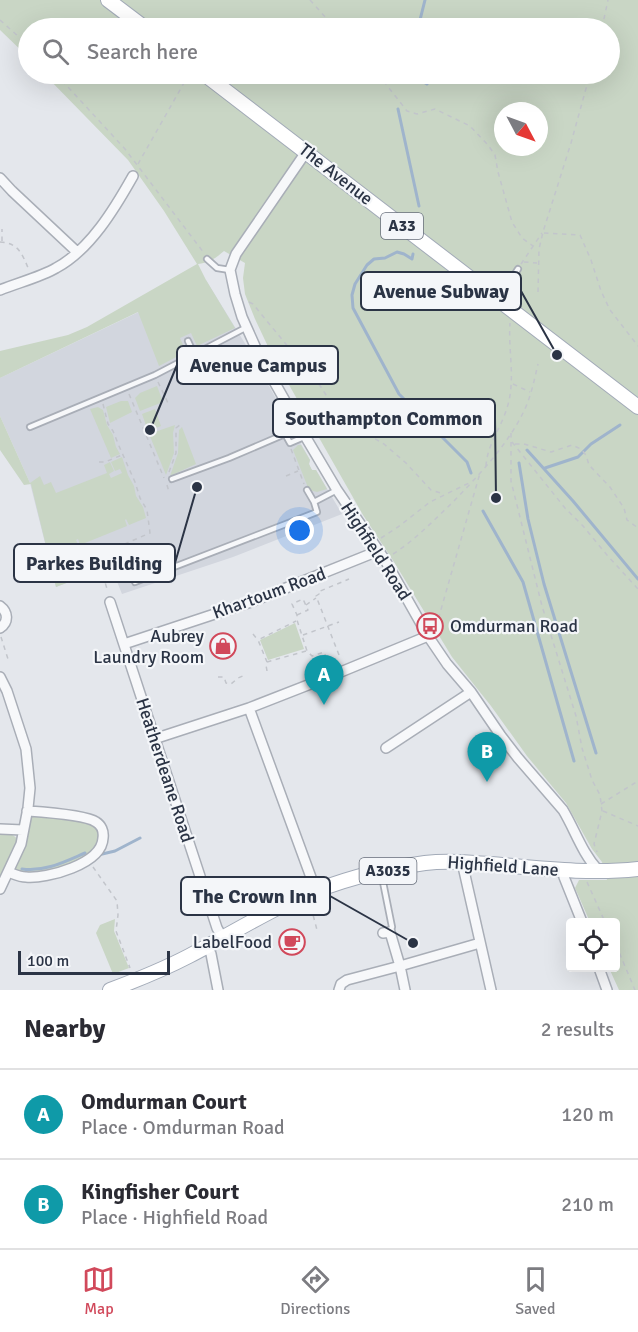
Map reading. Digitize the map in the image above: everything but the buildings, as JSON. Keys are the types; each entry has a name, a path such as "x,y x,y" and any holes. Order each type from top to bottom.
{"main road":[{"path":"108,0 132,18"},
{"name":"The Avenue","path":"217,84 638,407"},
{"name":"Highfield Lane","path":"110,990 177,962 279,907 312,892 363,876 422,864 462,861 563,870 598,870"},
{"name":"A3035","path":"598,870 638,869"}],"street":[{"path":"230,270 236,254 306,152"},
{"path":"0,290 54,270 77,252 105,222 133,176"},
{"path":"0,178 77,252"},
{"name":"Highfield Road","path":"230,270 235,294 259,355 337,490 385,560 428,636 447,664 471,692 501,736 562,810 584,853 598,870"},
{"name":"Khartoum Road","path":"124,644 251,602 375,547"},
{"name":"Heatherdeane Road","path":"110,602 217,928 222,937"},
{"path":"0,606 7,618 6,623 0,628"},
{"path":"154,739 297,690 428,636"},
{"path":"0,677 7,691 26,749 30,779 27,811 19,850 0,889"},
{"path":"386,748 471,692"},
{"path":"249,708 312,892"},
{"path":"8,872 24,877 42,876 66,869 88,860 97,853 103,841 103,833 98,823 86,818 27,811"},
{"path":"0,829 23,830"},
{"path":"462,861 491,990"},
{"path":"563,870 581,918"},
{"path":"387,932 400,966 405,990"},
{"path":"339,990 341,984 347,980 480,943"},
{"path":"207,946 211,954 218,990"},
{"path":"600,972 607,990"}],"lane":[{"path":"207,259 217,267 230,270"},
{"path":"498,300 518,269"},
{"path":"30,427 155,375 247,327"},
{"path":"188,341 194,354"},
{"path":"172,479 285,434 290,443 304,436"},
{"path":"135,582 316,512 314,502 307,490"},
{"path":"314,502 337,490"},
{"path":"156,554 164,570"},
{"path":"382,882 392,927 387,932"}],"path":[{"path":"310,0 326,18"},
{"path":"604,18 608,0"},
{"path":"0,20 18,36"},
{"path":"65,84 138,165 207,259"},
{"path":"138,165 183,84"},
{"path":"386,84 407,111 417,114 435,109 470,126 488,145 495,155 512,222 522,238 533,246"},
{"path":"538,292 539,249 543,232 587,84"},
{"path":"2,229 1,242 17,247 32,278"},
{"path":"518,269 543,232"},
{"path":"543,232 580,235 610,310 638,346"},
{"path":"522,262 538,263"},
{"path":"235,294 253,304 321,387 341,419 384,444 431,490 444,495"},
{"path":"486,467 486,455 507,408 512,384 509,324 512,310"},
{"path":"385,560 426,528 486,467 523,413 532,392 538,364"},
{"path":"155,375 168,403"},
{"path":"512,384 532,392"},
{"path":"126,387 169,492"},
{"path":"101,398 108,424 113,430 118,447 147,510 150,533 97,556 110,602"},
{"path":"169,472 176,453 175,433 181,424"},
{"path":"511,433 511,481 536,583 576,716 582,748 592,780 600,795 602,811 594,839 596,855"},
{"path":"511,440 565,508 638,589"},
{"path":"290,443 307,490"},
{"path":"514,444 524,444 551,452 572,445 581,449 590,465 610,487 624,508 627,520 638,528"},
{"path":"99,462 105,462 123,454"},
{"path":"286,476 299,471"},
{"path":"428,636 435,630 480,473"},
{"path":"375,547 430,502 472,482"},
{"path":"103,572 109,570 135,582"},
{"path":"306,604 317,598 318,592 349,579"},
{"path":"317,598 339,654"},
{"path":"297,615 308,610 303,599 292,604 307,651 312,656 324,652 328,662 316,667"},
{"path":"258,640 297,620"},
{"path":"302,636 339,622"},
{"path":"0,633 8,659"},
{"path":"253,634 267,662 267,671"},
{"path":"216,638 229,637 235,650"},
{"path":"267,662 307,651"},
{"path":"219,677 224,677 226,683 231,684 244,675"},
{"path":"601,804 638,781"},
{"path":"602,811 638,826"},
{"path":"88,860 117,901 116,931 135,980"},
{"path":"585,878 603,918"},
{"path":"312,892 317,930"},
{"path":"620,956 635,990"}],"shaded area":[{"path":"206,280 249,350 310,460 311,469 316,470 342,514 233,557 122,594 114,574 96,580 89,574 56,587 30,483 0,416 0,378"}],"green space":[{"path":"0,0 638,0 638,990 619,990 611,972 620,972 620,918 588,918 575,888 579,880 607,880 602,862 566,803 527,756 452,657 363,515 272,355 255,319 245,294 243,278 245,263 224,251 206,263 198,264 235,328 197,346 191,333 180,338 186,352 159,366 138,312 0,378 0,351 68,335 87,327 197,264 164,211 128,160 54,84 620,84 620,18 18,18 18,47 0,30"},
{"path":"157,386 163,402 140,411 135,398 140,393"},
{"path":"121,401 128,401 132,412 110,423 106,407"},
{"path":"98,407 103,410 120,454 111,458 90,409"},
{"path":"155,409 161,426 148,431 142,414"},
{"path":"0,416 30,483 40,476 44,485 51,482 56,493 107,473 104,465 110,462 114,471 109,474 111,478 122,473 120,469 115,471 111,462 122,457 146,518 129,525 126,519 127,526 80,545 78,539 76,540 90,574 56,587 31,484 24,485 0,450"},
{"path":"175,425 174,453 166,475 149,434"},
{"path":"182,427 196,464 170,476 178,453 179,430"},
{"path":"301,445 310,460 312,470 316,470 327,489 317,492 309,490 293,450"},
{"path":"295,623 304,649 268,660 260,640"},
{"path":"35,815 90,823 98,830 97,846 83,858 51,871 31,874 19,872 15,868 25,844 30,817"},
{"path":"0,833 7,833 18,840 0,880"},
{"path":"115,919 114,931 129,968 113,974 96,933 100,925"}],"waterway":[{"path":"420,18 425,0"},
{"path":"398,109 419,206"},
{"path":"413,254 412,259 397,252 385,258 374,259 367,265 355,284 352,295 353,308 399,394 467,462 471,473"},
{"path":"545,468 578,457 591,444 620,425"},
{"path":"527,450 638,579"},
{"path":"519,463 528,519 544,584 596,753"},
{"path":"483,511 523,582 574,761"},
{"path":"98,855 115,851 140,838"},
{"path":"22,869 47,868 85,853"}],"place":[{"name":"Avenue Subway","path":"557,355"},
{"name":"Avenue Campus","path":"150,430"},
{"name":"Parkes Building","path":"197,487"},
{"name":"Southampton Common","path":"496,498"},
{"name":"Omdurman Road","path":"430,626"},
{"name":"Aubrey Laundry Room","path":"223,646"},
{"name":"Omdurman Court","path":"324,705"},
{"name":"Kingfisher Court","path":"487,782"},
{"name":"LabelFood","path":"292,942"},
{"name":"The Crown Inn","path":"413,943"}]}
